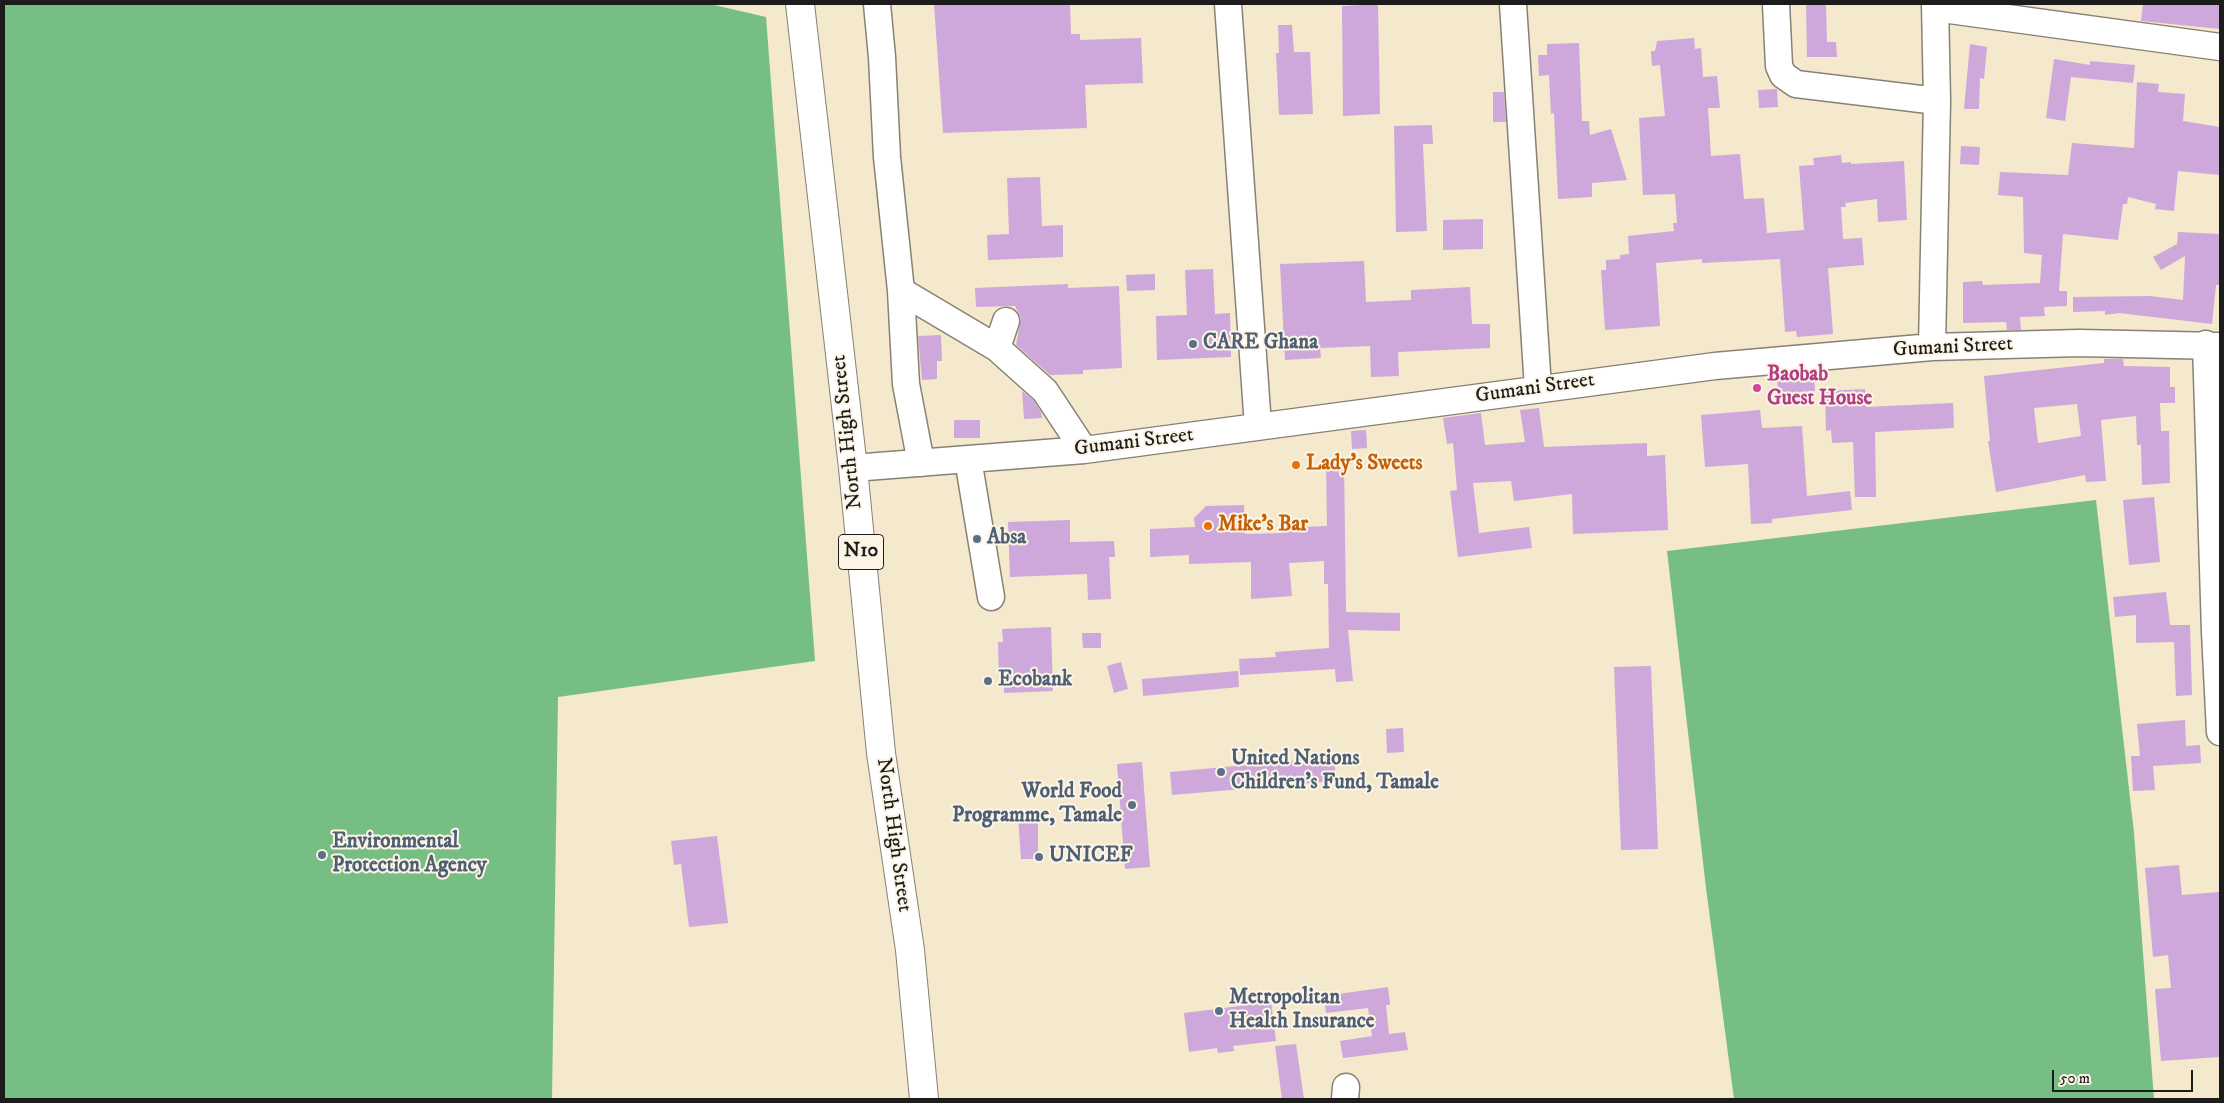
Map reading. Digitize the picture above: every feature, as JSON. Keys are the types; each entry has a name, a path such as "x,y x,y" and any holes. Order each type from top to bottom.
{"highway":[{"name":"North High Street","path":"800,4 853,468 881,753 910,950 924,1099"}],"street":[{"path":"877,4 882,57 887,158 901,291 906,384 921,463"},
{"path":"1228,4 1258,426"},
{"path":"1513,4 1538,388"},
{"path":"1776,4 1779,66 1784,75 1796,84 1937,101"},
{"path":"1932,347 1937,101 1935,6 2220,46"},
{"path":"901,291 997,348 1045,391 1084,450"},
{"path":"997,348 1006,321"},
{"name":"Gumani Street","path":"853,468 1084,450 1538,388 1715,366 1932,347 2079,343 2213,345"},
{"path":"2213,345 2220,732"},
{"path":"968,459 991,597"}],"green space":[{"path":"4,4 710,4 766,17 815,661 558,697 552,1099 4,1099"},
{"path":"2096,500 2134,833 2154,1099 1734,1099 1706,888 1667,551"}],"building":[{"path":"934,4 1070,4 1071,34 1080,34 1080,40 1141,38 1143,83 1085,85 1087,128 943,133"},
{"path":"1378,4 1380,114 1343,116 1342,6"},
{"path":"1806,4 1826,4 1827,42 1836,42 1837,57 1807,57"},
{"path":"2143,4 2220,5 2220,29 2141,21"},
{"path":"1278,25 1292,25 1294,52 1310,52 1313,114 1279,115 1276,53 1279,53"},
{"path":"1694,38 1695,49 1701,48 1703,77 1717,76 1720,108 1708,108 1711,156 1740,154 1744,199 1764,198 1767,233 1804,230 1799,166 1814,165 1813,158 1841,155 1842,163 1851,162 1851,164 1904,161 1907,220 1878,222 1877,199 1845,203 1846,207 1841,207 1843,239 1862,238 1864,265 1828,268 1833,334 1797,337 1796,331 1785,332 1780,259 1702,263 1702,259 1656,263 1660,326 1605,330 1601,270 1606,270 1606,260 1620,259 1620,255 1629,254 1628,236 1674,231 1673,223 1677,223 1675,194 1643,195 1639,118 1665,116 1660,65 1652,66 1651,51 1655,51 1657,41"},
{"path":"1579,43 1582,121 1589,121 1590,135 1611,129 1627,180 1592,183 1592,197 1558,199 1554,113 1551,114 1549,75 1539,76 1538,55 1547,55 1547,44"},
{"path":"1970,44 1987,47 1984,79 1980,78 1979,109 1964,109"},
{"path":"2054,59 2090,65 2090,61 2135,65 2133,83 2071,77 2065,121 2046,118"},
{"path":"2137,82 2159,84 2158,92 2185,94 2183,121 2220,127 2220,175 2178,171 2174,211 2155,209 2156,204 2128,197 2127,204 2123,204 2118,240 2063,234 2059,291 2067,291 2067,306 2044,307 2045,316 2020,317 2021,330 2007,330 2006,322 1963,323 1963,282 1982,281 1983,285 2040,283 2042,255 2024,253 2023,197 1998,195 2000,172 2068,175 2072,143 2134,148"},
{"path":"1777,89 1778,107 1759,108 1758,90"},
{"path":"1493,92 1504,92 1506,122 1493,122"},
{"path":"1432,125 1433,144 1423,144 1427,231 1396,232 1394,126"},
{"path":"1961,146 1980,147 1979,165 1960,164"},
{"path":"1040,177 1042,226 1063,225 1063,257 988,260 987,235 1009,234 1007,178"},
{"path":"1483,219 1483,249 1443,250 1443,220"},
{"path":"2178,232 2220,234 2220,285 2216,285 2212,324 2119,313 2105,315 2105,311 2073,312 2073,297 2150,296 2183,300 2185,256 2161,270 2153,257 2177,244"},
{"path":"1364,261 1366,302 1411,300 1411,290 1470,287 1472,324 1490,324 1490,348 1398,352 1399,376 1371,377 1370,346 1320,348 1321,358 1285,360 1280,264"},
{"path":"1213,269 1215,314 1230,313 1231,357 1157,360 1156,316 1187,315 1185,270"},
{"path":"1155,274 1155,290 1127,291 1126,275"},
{"path":"1068,284 1068,288 1119,286 1122,368 1083,370 1083,374 1050,375 1016,345 1021,318 1015,306 976,307 975,288"},
{"path":"941,335 942,361 937,361 937,379 922,380 918,336"},
{"path":"2104,359 2123,359 2124,366 2170,367 2170,387 2175,387 2175,403 2160,403 2161,431 2169,431 2170,483 2142,485 2141,445 2137,445 2136,416 2101,420 2106,481 2086,482 2085,475 1996,492 1988,441 1990,441 1984,376 2104,363","holes":["2077,404 2081,436 2038,443 2034,408"]},
{"path":"1814,376 1815,391 1778,393 1777,377"},
{"path":"1865,389 1866,407 1953,403 1954,428 1875,432 1876,497 1855,497 1853,442 1832,443 1831,430 1826,431 1825,391"},
{"path":"1022,391 1034,401 1041,412 1042,418 1024,419"},
{"path":"1539,408 1544,447 1647,443 1647,456 1665,455 1668,530 1573,534 1572,494 1514,501 1511,481 1473,483 1479,533 1529,527 1532,548 1458,557 1450,491 1457,490 1453,443 1447,444 1443,418 1481,413 1485,445 1525,442 1520,410"},
{"path":"1760,410 1762,428 1802,426 1807,496 1850,491 1852,510 1772,519 1772,523 1751,524 1748,464 1705,467 1701,415"},
{"path":"954,420 980,420 980,438 954,438"},
{"path":"1366,430 1367,448 1352,449 1351,431"},
{"path":"1326,461 1344,461 1346,612 1400,613 1400,631 1348,630 1353,681 1336,682 1335,669 1240,675 1239,659 1276,657 1275,652 1329,648 1328,584 1324,584 1324,561 1289,563 1292,596 1251,599 1251,562 1189,564 1189,555 1150,557 1150,529 1195,527 1194,518 1206,506 1244,505 1245,534 1282,533 1281,528 1327,526"},
{"path":"2154,497 2160,562 2129,565 2123,500"},
{"path":"1070,520 1070,542 1114,541 1115,557 1109,557 1111,599 1088,600 1087,574 1010,577 1008,522"},
{"path":"2166,592 2170,625 2190,625 2192,695 2176,696 2174,642 2136,643 2136,615 2115,617 2113,597"},
{"path":"1051,627 1053,691 1004,693 1004,681 999,682 998,642 1003,642 1002,629"},
{"path":"1082,633 1101,633 1101,648 1083,648"},
{"path":"1121,662 1128,689 1114,693 1107,666"},
{"path":"1651,666 1658,849 1621,850 1614,667"},
{"path":"1238,671 1239,687 1143,696 1142,679"},
{"path":"2185,720 2186,746 2200,745 2201,763 2153,766 2155,790 2133,791 2131,756 2140,756 2137,724"},
{"path":"1403,728 1404,752 1387,753 1386,729"},
{"path":"1334,757 1336,781 1172,795 1170,772"},
{"path":"1142,762 1150,867 1125,869 1117,764"},
{"path":"1018,816 1035,816 1035,822 1038,822 1038,859 1021,859"},
{"path":"717,836 728,923 689,927 681,864 674,865 671,841"},
{"path":"2179,865 2182,895 2219,892 2220,1057 2161,1061 2155,989 2171,988 2168,955 2153,957 2145,868"},
{"path":"1388,987 1390,1005 1386,1005 1389,1034 1405,1032 1408,1050 1343,1058 1340,1041 1372,1036 1368,1008 1326,1013 1324,996"},
{"path":"1271,1002 1276,1041 1233,1046 1234,1051 1218,1053 1217,1048 1189,1052 1184,1013"},
{"path":"1296,1044 1304,1099 1282,1099 1275,1046"}],"place":[{"name":"CARE Ghana","path":"1193,344"},
{"name":"Baobab Guest House","path":"1757,388"},
{"name":"Lady's Sweets","path":"1296,465"},
{"name":"Mike's Bar","path":"1208,526"},
{"name":"Absa","path":"977,539"},
{"name":"Ecobank","path":"988,681"},
{"name":"United Nations Children's Fund, Tamale","path":"1221,772"},
{"name":"World Food Programme, Tamale","path":"1132,805"},
{"name":"Environmental Protection Agency","path":"322,855"},
{"name":"UNICEF","path":"1039,857"},
{"name":"Metropolitan Health Insurance","path":"1219,1011"}]}
